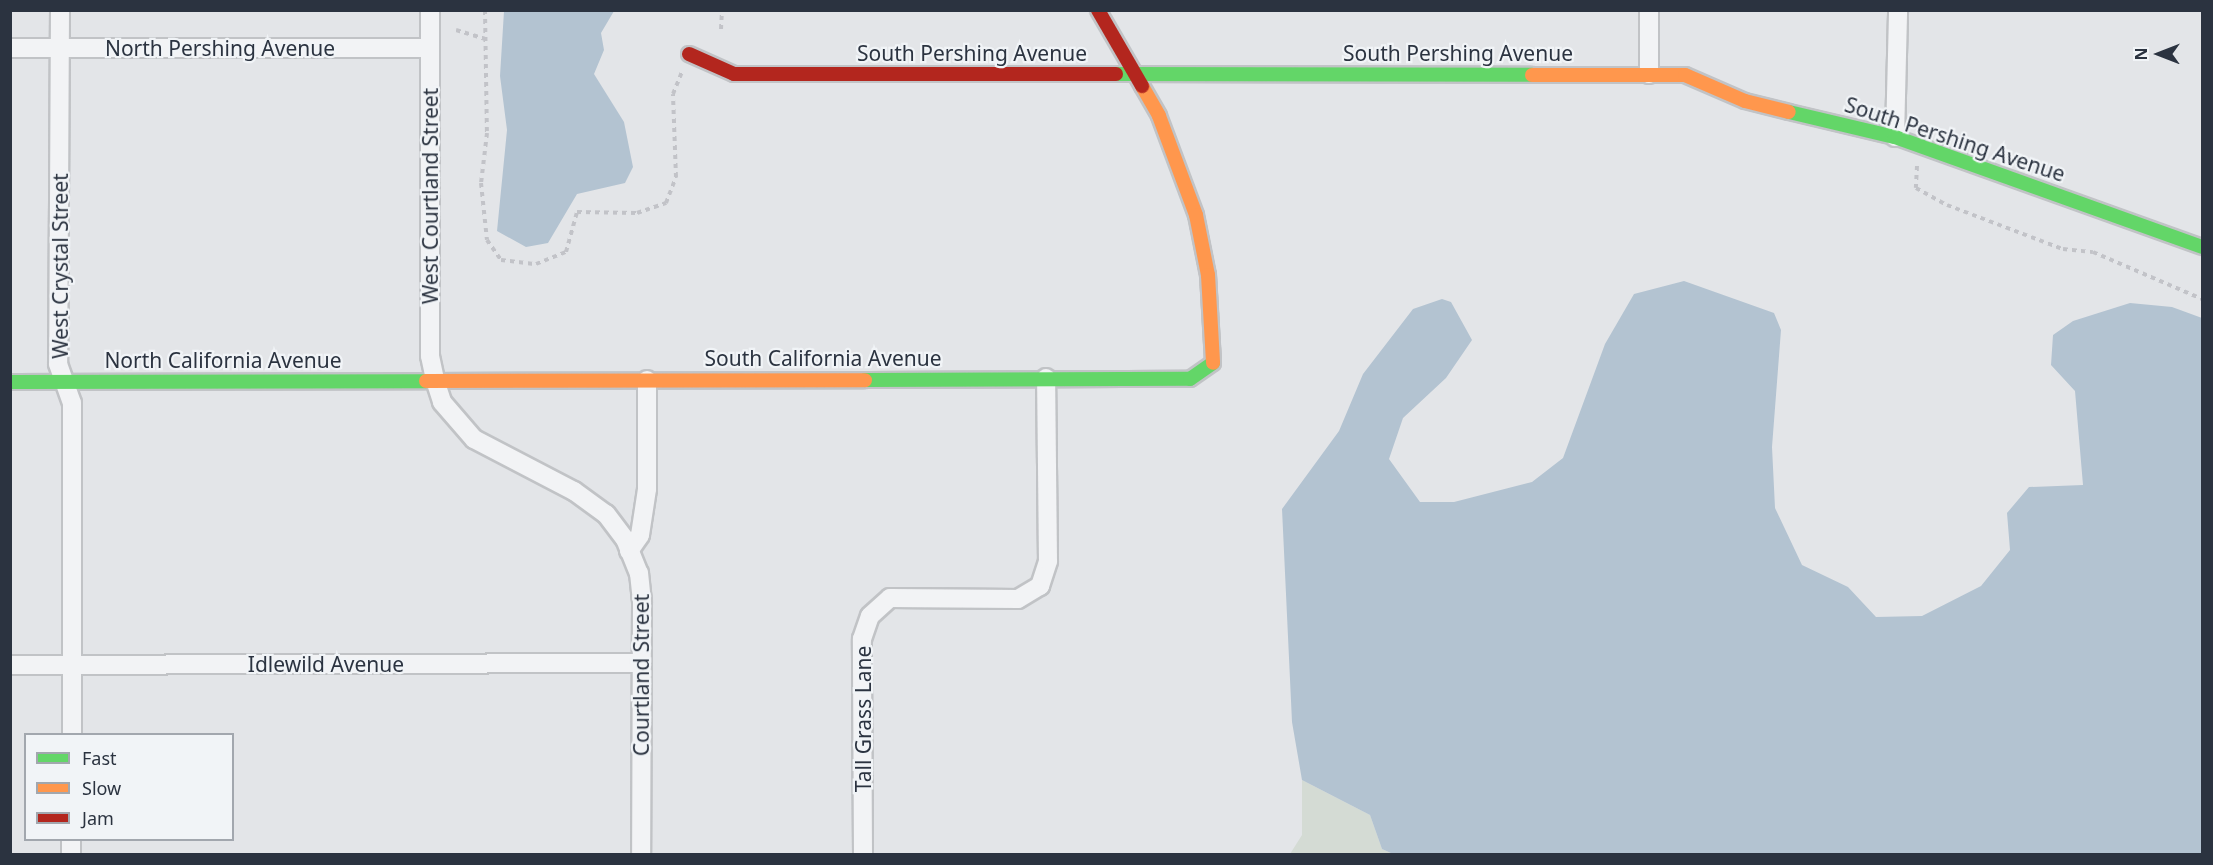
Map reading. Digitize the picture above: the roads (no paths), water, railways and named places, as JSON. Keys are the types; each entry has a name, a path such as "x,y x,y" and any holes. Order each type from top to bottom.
{"street":[{"name":"West Crystal Street","path":"60,10 58,364 72,403 72,733"},
{"name":"West Courtland Street","path":"430,10 430,356 435,380"},
{"path":"1098,10 1135,74"},
{"path":"1649,10 1649,74"},
{"path":"1895,137 1898,10"},
{"name":"North Pershing Avenue","path":"10,48 430,48"},
{"name":"South Pershing Avenue","path":"690,54 734,74 1685,75 1745,101 1895,137 2202,247"},
{"name":"South California Avenue","path":"435,380 1190,379 1209,370 1214,329 1196,215 1159,116 1135,74"},
{"name":"Tall Grass Lane","path":"863,855 862,639 870,616 890,598 1018,599 1040,586 1048,561 1046,378"},
{"name":"North California Avenue","path":"10,382 435,380"},
{"name":"Courtland Street","path":"435,380 442,402 459,427 574,490 606,514 629,551 642,603 641,855"},
{"path":"629,551 640,535 647,489 647,380"},
{"name":"Idlewild Avenue","path":"10,664 642,663"}],"water":[{"path":"504,11 614,11 601,33 604,50 594,74 624,122 633,167 625,183 577,194 548,243 526,247 497,231 507,130 500,76"},
{"path":"1684,281 1774,313 1781,330 1772,447 1775,508 1802,565 1848,587 1876,617 1922,616 1981,586 2010,550 2007,513 2029,487 2083,485 2075,391 2051,365 2053,335 2073,321 2130,303 2172,307 2202,318 2201,854 1393,854 1382,849 1370,815 1302,780 1292,722 1282,509 1339,431 1363,374 1413,309 1442,299 1451,302 1472,340 1446,378 1403,418 1389,459 1420,502 1454,502 1532,482 1563,458 1605,344 1634,294"}]}
